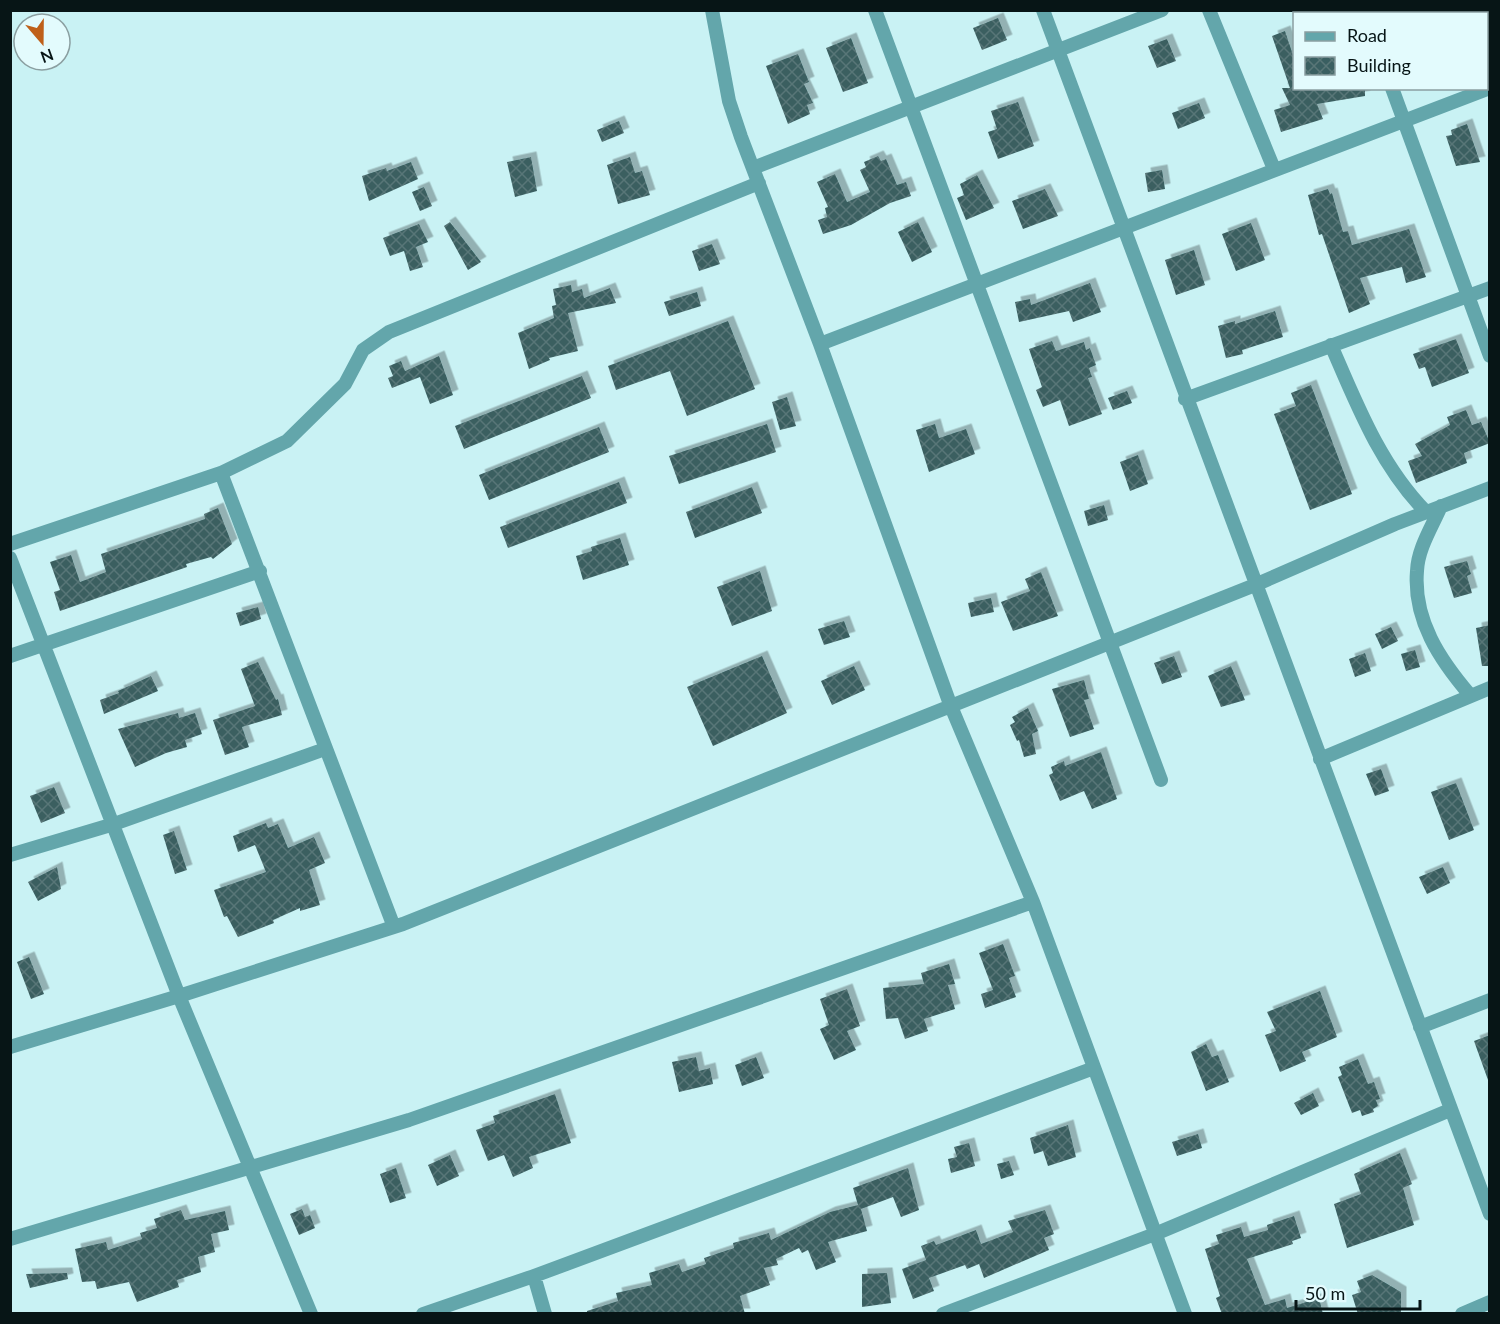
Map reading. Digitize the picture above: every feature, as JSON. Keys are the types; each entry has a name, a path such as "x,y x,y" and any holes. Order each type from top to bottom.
{"street":[{"path":"712,10 729,101 753,168 820,344 950,704 1033,902 1185,1314"},
{"path":"875,10 1161,780"},
{"path":"1043,10 1185,399 1450,1110 1486,1195 1490,1214"},
{"path":"753,168 1162,10"},
{"path":"1209,10 1274,169"},
{"path":"1393,90 1466,296 1490,356"},
{"path":"820,344 1485,90"},
{"path":"10,544 221,472 287,441 345,384 363,350 389,332 759,183"},
{"path":"1185,399 1490,288"},
{"path":"1331,345 1373,439 1403,487 1426,512"},
{"path":"221,472 394,927"},
{"path":"10,1047 394,927 925,716 950,704 1255,585 1426,512 1490,488"},
{"path":"1441,506 1420,554 1417,586 1427,633 1453,675 1470,695"},
{"path":"10,558 179,996 311,1314"},
{"path":"10,656 260,571"},
{"path":"1320,759 1490,688"},
{"path":"10,855 114,824 325,749"},
{"path":"10,1239 409,1120 1033,902"},
{"path":"1420,1027 1490,1000"},
{"path":"423,1314 534,1276 1094,1068"},
{"path":"943,1314 1155,1234 1450,1110"},
{"path":"534,1276 545,1314"},
{"path":"1462,1314 1490,1302"}],"building":[{"path":"998,18 1007,40 982,50 973,28"},
{"path":"1285,31 1293,55 1293,90 1365,90 1365,96 1317,104 1323,119 1281,132 1274,110 1290,105 1282,88 1290,88 1272,36"},
{"path":"851,38 868,83 843,92 826,48"},
{"path":"1167,39 1176,61 1157,68 1148,46"},
{"path":"798,54 809,82 804,84 813,103 807,105 810,114 788,124 766,66"},
{"path":"1018,102 1034,146 998,159 988,132 997,129 991,111"},
{"path":"1199,103 1205,118 1178,129 1172,113"},
{"path":"619,121 624,133 602,142 597,130"},
{"path":"1467,124 1480,162 1456,166 1446,136 1452,135 1451,130"},
{"path":"878,156 881,161 886,159 897,185 906,182 911,196 890,203 851,225 823,234 818,220 827,217 825,208 828,207 817,182 835,174 847,202 870,192 860,170 866,167 864,162"},
{"path":"531,157 537,191 515,197 507,162"},
{"path":"630,157 635,173 642,171 650,195 618,204 607,165"},
{"path":"411,162 418,179 369,201 362,176 386,168 387,171"},
{"path":"1162,170 1165,189 1148,192 1145,173"},
{"path":"977,175 994,208 966,220 957,198 964,195 960,184"},
{"path":"424,187 432,206 420,211 412,192"},
{"path":"1045,189 1058,216 1023,229 1012,201"},
{"path":"1328,189 1330,194 1332,193 1343,232 1348,231 1352,245 1409,229 1426,277 1406,283 1402,267 1360,278 1370,304 1349,313 1322,234 1319,235 1308,195"},
{"path":"450,222 481,262 468,270 444,226"},
{"path":"918,222 932,252 912,262 898,232"},
{"path":"1251,223 1265,260 1236,271 1222,234"},
{"path":"419,224 428,242 416,247 423,267 410,271 404,251 390,256 383,238"},
{"path":"712,244 720,264 699,271 692,251"},
{"path":"1194,250 1205,285 1176,295 1165,260"},
{"path":"1090,283 1101,312 1073,322 1069,311 1019,322 1015,302 1030,299 1031,305"},
{"path":"571,285 572,292 582,289 584,298 610,288 616,303 568,313 578,351 549,358 550,360 529,369 518,333 554,318 552,306 556,305 553,289"},
{"path":"697,292 701,306 669,316 664,302"},
{"path":"1275,311 1283,337 1242,350 1243,354 1226,358 1218,326 1235,321 1235,324"},
{"path":"728,321 755,389 687,416 670,371 616,390 608,366"},
{"path":"1456,339 1469,373 1432,387 1425,367 1419,369 1413,354"},
{"path":"1052,341 1056,351 1084,342 1086,350 1090,348 1096,365 1089,368 1092,377 1088,378 1102,414 1069,426 1060,400 1043,407 1036,390 1042,387 1029,349"},
{"path":"439,356 453,395 430,404 420,377 392,388 388,378 393,376 389,366 401,361 405,371"},
{"path":"582,376 591,398 464,449 455,426"},
{"path":"1311,385 1352,494 1310,510 1274,414 1296,406 1291,393"},
{"path":"1127,391 1132,403 1113,410 1108,398"},
{"path":"787,397 796,426 780,430 772,402"},
{"path":"1466,410 1472,425 1481,422 1490,443 1464,453 1467,463 1416,483 1408,461 1422,456 1415,444 1450,425 1447,417"},
{"path":"767,424 776,452 679,484 669,456"},
{"path":"935,424 939,438 966,429 975,454 929,472 916,430"},
{"path":"599,427 609,452 489,500 479,475"},
{"path":"1138,455 1148,484 1130,491 1120,462"},
{"path":"619,482 627,503 508,548 500,527"},
{"path":"752,487 762,513 695,538 686,512"},
{"path":"1104,505 1108,520 1088,526 1084,511"},
{"path":"218,508 232,544 213,559 211,557 186,564 187,567 60,611 54,592 60,590 50,562 71,555 80,582 106,572 101,554 205,519 204,514"},
{"path":"620,538 629,565 583,580 576,556 592,551 591,547"},
{"path":"1467,561 1471,574 1467,576 1472,593 1454,598 1444,567"},
{"path":"760,571 772,611 732,626 717,587"},
{"path":"1041,572 1058,616 1013,631 1001,602 1030,591 1025,579"},
{"path":"991,598 994,612 971,617 968,603"},
{"path":"258,607 261,619 240,626 236,613"},
{"path":"844,621 850,637 824,645 818,629"},
{"path":"1490,625 1490,666 1482,666 1476,628"},
{"path":"1391,627 1398,641 1382,649 1375,634"},
{"path":"1415,650 1420,667 1406,671 1401,654"},
{"path":"1365,653 1371,671 1355,677 1349,659"},
{"path":"762,656 787,713 713,746 687,687"},
{"path":"1174,656 1182,677 1162,684 1154,663"},
{"path":"258,662 276,700 278,699 282,715 242,727 249,747 225,755 213,720 255,706 241,669"},
{"path":"854,666 865,690 832,705 821,681"},
{"path":"1231,666 1245,700 1221,707 1208,676"},
{"path":"151,676 158,691 104,714 100,700"},
{"path":"1084,680 1089,699 1084,700 1094,729 1070,737 1052,689"},
{"path":"1028,708 1038,731 1032,734 1036,754 1024,757 1019,740 1017,741 1010,725 1015,722 1012,717"},
{"path":"178,713 179,718 195,713 202,734 185,740 187,747 166,753 135,767 118,729"},
{"path":"1101,752 1117,799 1092,809 1084,791 1060,801 1049,775 1053,773 1051,767 1064,761 1065,766"},
{"path":"1381,769 1389,791 1375,796 1366,774"},
{"path":"1456,783 1474,830 1449,840 1431,792"},
{"path":"54,787 65,813 41,823 30,796"},
{"path":"266,823 268,828 278,824 288,848 314,837 325,863 309,870 320,905 300,911 300,908 273,920 274,923 238,937 227,916 224,917 214,890 266,872 255,845 238,852 233,836"},
{"path":"174,831 187,870 175,874 163,835"},
{"path":"57,867 61,889 38,901 28,882"},
{"path":"1443,867 1450,883 1427,894 1419,877"},
{"path":"1003,944 1015,976 1009,978 1016,997 985,1008 981,994 993,990 979,953"},
{"path":"29,957 44,994 31,999 17,962"},
{"path":"949,964 955,984 948,985 955,1009 924,1019 928,1031 905,1039 898,1018 886,1019 883,988 924,984 921,973"},
{"path":"847,989 860,1026 847,1031 856,1050 834,1060 820,1029 829,1025 820,999"},
{"path":"1320,991 1337,1037 1302,1052 1306,1061 1280,1072 1265,1035 1276,1031 1267,1012"},
{"path":"1490,1035 1490,1079 1488,1080 1474,1041"},
{"path":"1206,1044 1212,1057 1218,1055 1229,1082 1206,1091 1191,1052"},
{"path":"696,1057 699,1071 710,1068 713,1084 679,1092 672,1062"},
{"path":"756,1057 764,1078 742,1086 735,1065"},
{"path":"1358,1059 1368,1084 1374,1082 1380,1099 1376,1100 1378,1106 1373,1109 1374,1112 1362,1116 1360,1110 1352,1113 1338,1077 1342,1075 1339,1067"},
{"path":"1313,1093 1319,1106 1301,1115 1294,1103"},
{"path":"555,1094 571,1143 529,1157 533,1168 513,1177 504,1155 488,1161 476,1130 495,1123 493,1116"},
{"path":"1068,1125 1076,1157 1048,1166 1043,1151 1034,1154 1030,1138"},
{"path":"1198,1134 1202,1148 1177,1156 1172,1142"},
{"path":"969,1143 975,1166 951,1173 948,1159 957,1157 954,1147"},
{"path":"1400,1153 1412,1184 1403,1188 1414,1225 1347,1248 1334,1204 1361,1194 1354,1174"},
{"path":"450,1155 459,1176 437,1186 428,1165"},
{"path":"1009,1161 1014,1175 1001,1179 997,1164"},
{"path":"396,1168 406,1198 390,1203 380,1174"},
{"path":"908,1168 919,1210 901,1217 893,1197 861,1209 867,1231 828,1242 836,1262 816,1270 808,1250 802,1253 799,1248 776,1259 778,1265 764,1268 770,1285 740,1296 745,1314 587,1314 587,1311 618,1301 616,1293 652,1285 649,1273 679,1264 682,1272 706,1264 704,1258 734,1248 733,1243 769,1233 771,1240 830,1212 858,1205 853,1188"},
{"path":"302,1209 305,1217 310,1215 315,1228 299,1235 290,1214"},
{"path":"181,1210 185,1220 225,1211 229,1230 211,1234 215,1252 198,1257 201,1272 177,1280 179,1287 137,1302 129,1282 97,1289 95,1281 82,1282 75,1249 106,1242 108,1250 142,1239 140,1233 157,1228 154,1219"},
{"path":"1045,1210 1054,1234 1044,1238 1049,1250 984,1278 979,1264 967,1269 965,1265 929,1278 934,1291 913,1299 902,1269 926,1260 921,1246 934,1241 936,1245 976,1230 981,1244 1013,1232 1008,1221"},
{"path":"1294,1216 1301,1238 1292,1241 1293,1244 1247,1259 1265,1305 1285,1299 1287,1308 1319,1298 1323,1314 1222,1314 1216,1298 1220,1296 1205,1249 1219,1244 1216,1235 1241,1227 1244,1237 1268,1230 1267,1225"},
{"path":"67,1273 68,1279 30,1288 26,1274"},
{"path":"887,1273 891,1303 862,1307 862,1274"},
{"path":"1372,1275 1401,1292 1401,1314 1358,1314 1352,1295 1361,1292 1357,1281"}]}
